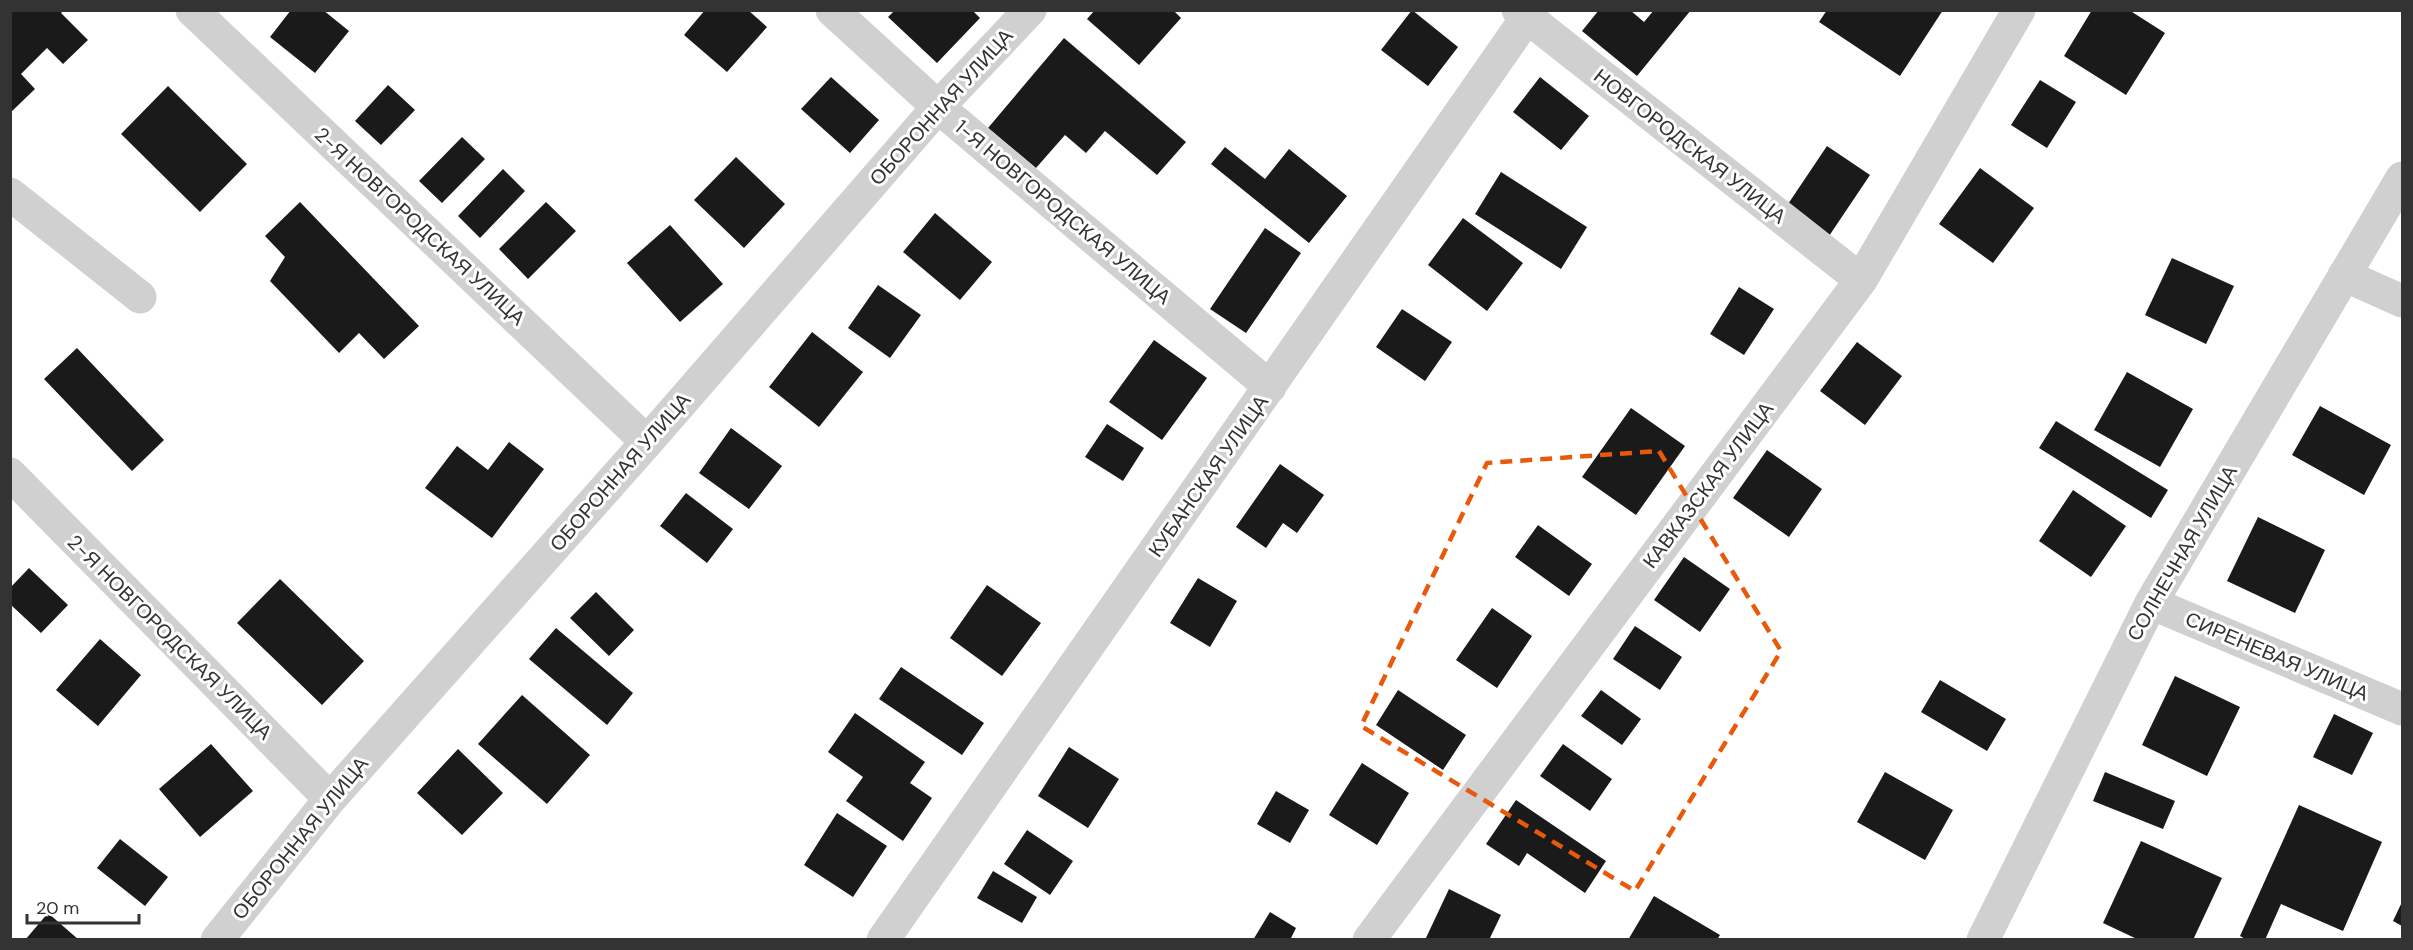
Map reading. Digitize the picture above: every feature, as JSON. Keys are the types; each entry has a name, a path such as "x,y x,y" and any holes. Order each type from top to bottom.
{"street":[{"name":"2-Я НОВГОРОДСКАЯ УЛИЦА","path":"192,10 647,442"},
{"name":"1-Я НОВГОРОДСКАЯ УЛИЦА","path":"832,10 938,106 1270,387"},
{"name":"ОБОРОННАЯ УЛИЦА","path":"217,939 330,799 647,442 938,106 1030,10"},
{"name":"КАВКАЗСКАЯ УЛИЦА","path":"1369,939 1861,280 2019,10"},
{"name":"НОВГОРОДСКАЯ УЛИЦА","path":"1525,13 1861,280"},
{"name":"КУБАНСКАЯ УЛИЦА","path":"883,939 1270,387 1525,13"},
{"name":"СОЛНЕЧНАЯ УЛИЦА","path":"1983,939 2151,603 2403,178"},
{"path":"10,194 140,297"},
{"path":"2344,275 2403,301"},
{"name":"2-Я НОВГОРОДСКАЯ УЛИЦА","path":"10,474 330,799"},
{"name":"СИРЕНЕВАЯ УЛИЦА","path":"2151,603 2403,709"}],"highlighted area":[{"path":"1659,451 1781,651 1635,891 1361,726 1487,463"}],"building":[{"path":"10,10 64,10 61,13 88,40 63,64 47,48 21,74 35,89 10,113"},
{"path":"291,10 323,10 349,31 315,73 270,37"},
{"path":"705,10 748,10 767,27 727,72 684,35"},
{"path":"895,10 972,10 980,18 937,63 888,17"},
{"path":"1095,10 1173,10 1181,18 1139,65 1087,19"},
{"path":"1412,10 1458,47 1428,86 1381,50"},
{"path":"1599,10 1630,10 1644,22 1654,10 1691,10 1637,76 1582,31"},
{"path":"1827,10 1943,10 1900,76 1819,22"},
{"path":"2092,10 2129,10 2165,33 2126,95 2064,56"},
{"path":"1064,38 1186,142 1157,175 1105,131 1086,153 1065,135 1036,168 988,128"},
{"path":"831,77 879,120 850,153 801,109"},
{"path":"1540,77 1589,116 1561,150 1513,112"},
{"path":"2040,80 2076,102 2047,148 2011,125"},
{"path":"388,85 415,110 381,145 355,121"},
{"path":"168,86 247,164 200,212 121,134"},
{"path":"462,137 485,159 442,203 419,181"},
{"path":"1827,146 1870,175 1829,236 1786,207"},
{"path":"1225,147 1265,179 1289,149 1347,196 1309,243 1211,164"},
{"path":"736,157 785,204 744,248 694,200"},
{"path":"1980,168 2034,208 1993,263 1939,224"},
{"path":"503,169 525,191 480,238 458,216"},
{"path":"1501,172 1587,227 1561,269 1475,214"},
{"path":"300,202 419,326 384,359 359,333 339,353 270,281 285,257 265,236"},
{"path":"546,202 576,231 528,279 499,249"},
{"path":"935,213 992,262 960,300 903,252"},
{"path":"1463,218 1523,263 1487,311 1428,265"},
{"path":"670,225 723,284 680,322 627,263"},
{"path":"1265,228 1301,253 1246,333 1210,309"},
{"path":"2172,258 2234,286 2206,344 2145,315"},
{"path":"878,285 921,315 890,358 848,328"},
{"path":"1739,287 1774,309 1744,355 1710,334"},
{"path":"1402,309 1452,342 1425,381 1376,347"},
{"path":"812,332 863,372 819,427 769,387"},
{"path":"1154,340 1207,378 1162,440 1109,402"},
{"path":"1857,342 1902,376 1865,425 1820,391"},
{"path":"77,348 164,440 132,471 44,379"},
{"path":"2127,372 2193,409 2160,467 2094,430"},
{"path":"2320,406 2391,445 2364,495 2292,455"},
{"path":"1631,408 1685,446 1636,515 1582,477"},
{"path":"2056,421 2168,490 2151,518 2039,448"},
{"path":"1107,424 1144,448 1123,481 1085,457"},
{"path":"731,428 782,466 749,509 699,473"},
{"path":"509,442 544,469 492,538 425,488 457,446 488,470"},
{"path":"1767,450 1822,489 1789,537 1733,498"},
{"path":"1280,464 1324,495 1297,533 1283,523 1266,548 1236,527"},
{"path":"2073,490 2126,526 2091,577 2039,541"},
{"path":"686,493 733,529 707,563 660,526"},
{"path":"2258,517 2325,550 2295,613 2227,581"},
{"path":"1538,525 1592,564 1569,596 1515,557"},
{"path":"1684,557 1730,589 1700,632 1654,600"},
{"path":"29,568 68,605 41,633 10,604 10,588"},
{"path":"1198,578 1237,601 1210,647 1170,623"},
{"path":"280,579 364,661 322,705 237,623"},
{"path":"987,585 1041,623 1002,676 950,638"},
{"path":"596,592 634,630 609,656 570,618"},
{"path":"1492,608 1532,636 1497,688 1456,660"},
{"path":"1635,626 1682,657 1660,690 1613,659"},
{"path":"556,628 633,693 607,725 529,659"},
{"path":"100,639 141,675 98,726 56,690"},
{"path":"901,667 984,723 962,755 879,699"},
{"path":"2175,676 2240,707 2207,776 2142,745"},
{"path":"1940,680 2006,719 1987,751 1921,712"},
{"path":"1398,690 1466,735 1443,770 1376,725"},
{"path":"1601,690 1641,719 1622,745 1581,716"},
{"path":"522,695 590,755 547,804 478,744"},
{"path":"855,713 925,762 910,783 932,798 903,841 846,801 863,777 828,752"},
{"path":"2334,714 2373,733 2352,775 2313,757"},
{"path":"211,744 253,791 200,837 159,789"},
{"path":"1563,744 1612,779 1590,811 1540,776"},
{"path":"1069,747 1119,779 1088,828 1038,796"},
{"path":"458,749 503,793 462,835 417,793"},
{"path":"1362,763 1409,793 1377,845 1329,815"},
{"path":"1885,772 1953,810 1925,860 1857,822"},
{"path":"2105,772 2175,801 2163,829 2093,801"},
{"path":"1276,791 1309,810 1290,843 1257,824"},
{"path":"1516,800 1606,861 1585,893 1527,853 1519,866 1486,844"},
{"path":"2299,805 2382,842 2343,931 2281,904 2265,940 2247,940 2240,936"},
{"path":"837,813 887,846 853,897 804,865"},
{"path":"1027,830 1073,861 1050,895 1004,864"},
{"path":"120,839 168,877 145,906 97,868"},
{"path":"2141,841 2222,878 2193,940 2139,940 2103,923"},
{"path":"993,871 1037,897 1022,923 977,898"},
{"path":"1449,889 1501,915 1489,940 1425,940"},
{"path":"1654,896 1720,935 1717,940 1628,940"},
{"path":"2402,902 2402,926 2393,921"},
{"path":"1270,912 1296,928 1290,940 1253,940"},
{"path":"48,913 79,940 25,940"}]}
